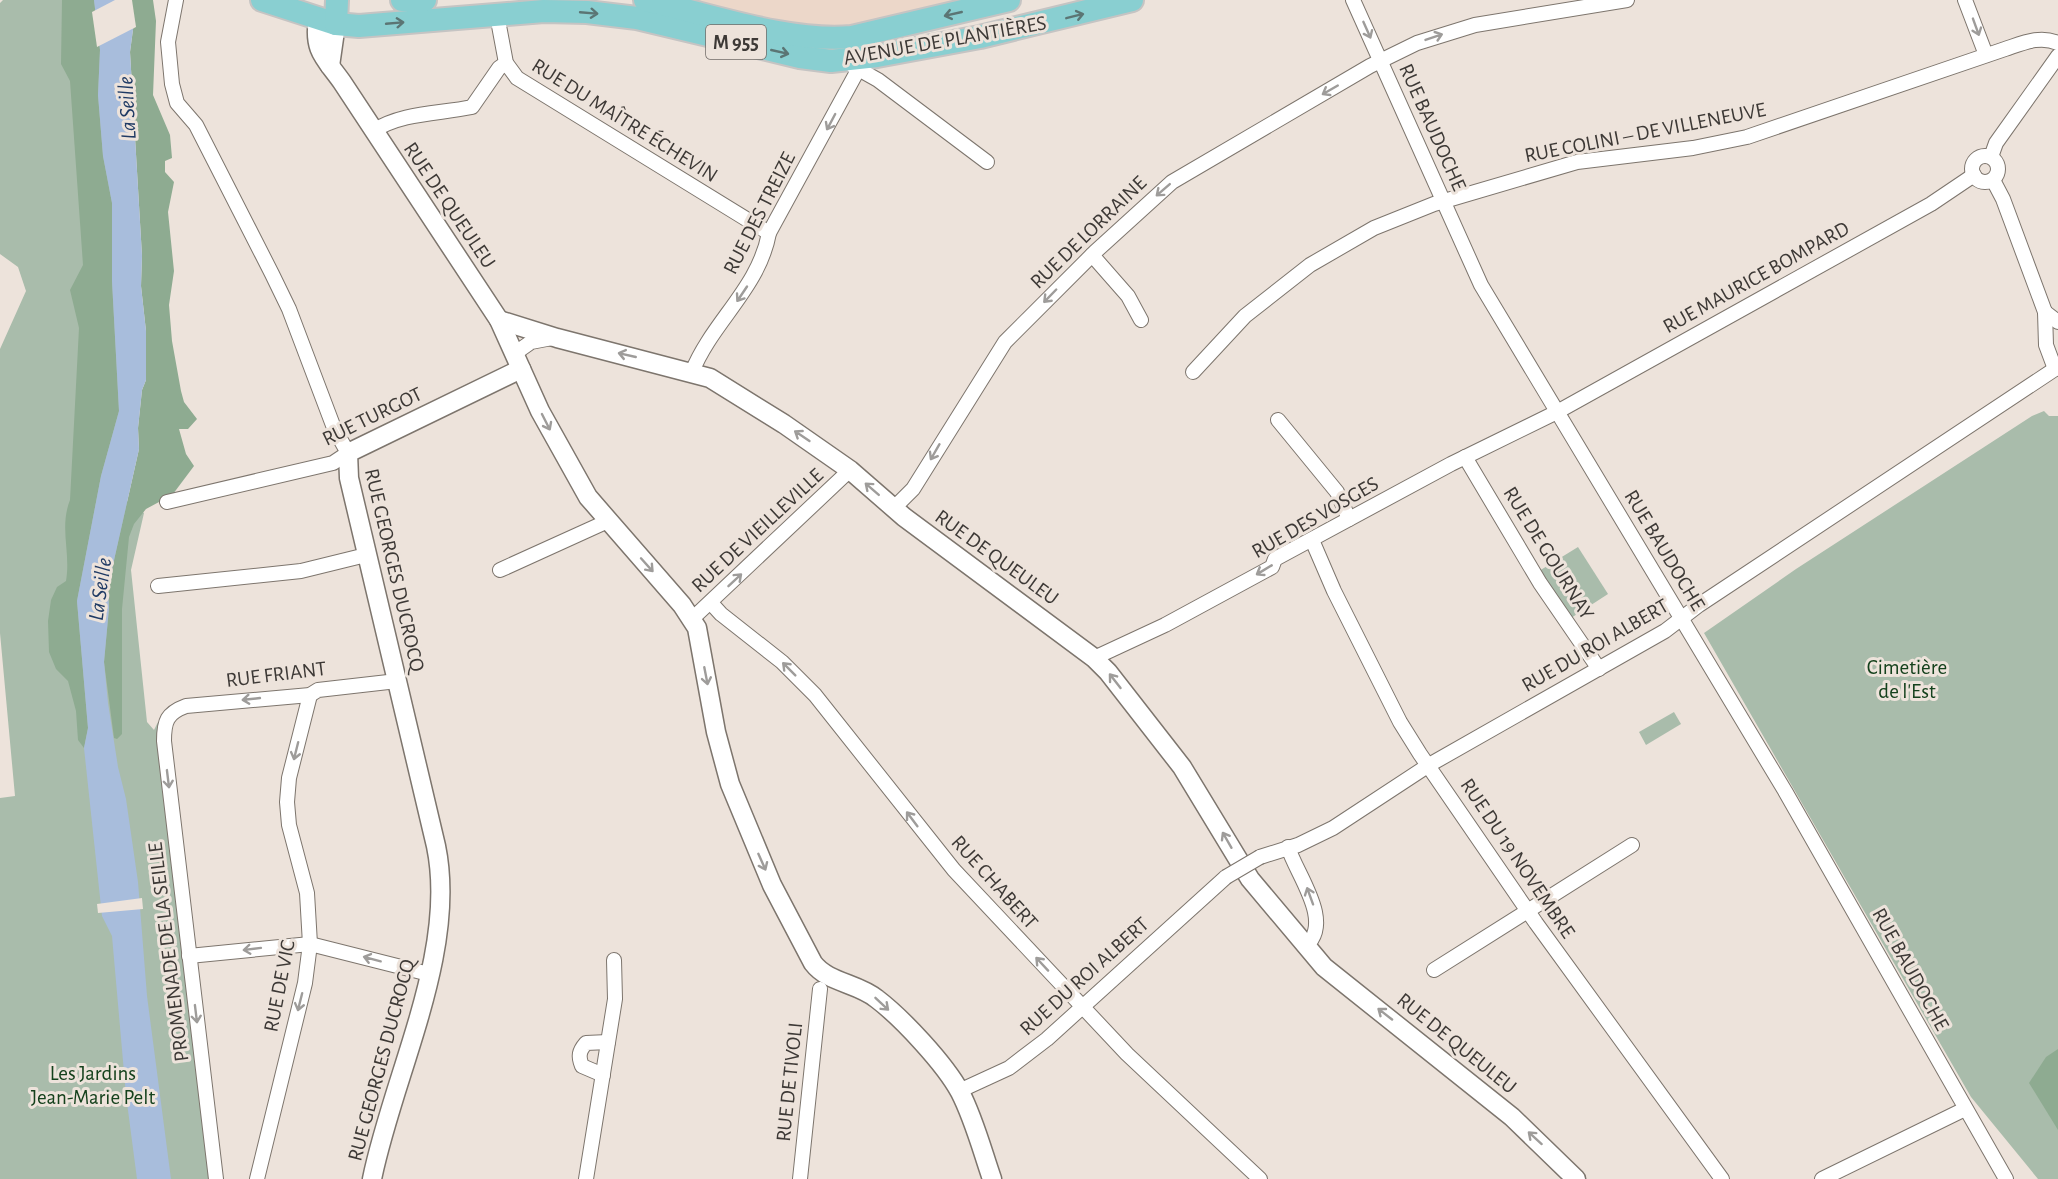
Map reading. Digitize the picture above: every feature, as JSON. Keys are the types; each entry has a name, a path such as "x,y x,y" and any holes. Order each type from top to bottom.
{"main road":[{"name":"AVENUE DE PLANTIÈRES","path":"262,0 327,21 359,26 544,11 619,16 800,57 855,65 876,56 992,34 1132,0"},
{"path":"327,21 330,0"},
{"path":"327,21 337,0"},
{"path":"402,0 425,0"},
{"name":"AVENUE DE PLANTIÈRES","path":"645,0 801,36 828,39 852,37 1010,0"}],"street":[{"name":"RUE GEORGES DUCROCQ","path":"176,0 168,42 172,84 177,103 196,125 272,274 289,309 334,428 348,453 349,478 366,555 442,877 441,917 429,974 393,1095 372,1179"},
{"name":"RUE BAUDOCHE","path":"1353,0 1481,285 1846,897 2006,1179"},
{"name":"RUE DE LORRAINE","path":"894,508 913,489 1001,348 1092,255 1172,182 1380,60 1417,43 1475,26 1627,0"},
{"path":"1965,0 1986,55"},
{"name":"RUE DU MAÎTRE ÉCHEVIN","path":"497,15 506,63 517,78 769,233"},
{"name":"RUE DE QUEULEU","path":"327,21 330,66 499,320 557,338 710,378 770,415 850,470 894,508 1094,658 1112,677 1182,767 1250,879 1306,946 1333,975 1406,1030 1512,1117 1576,1179"},
{"name":"RUE COLINI – DE VILLENEUVE","path":"1193,372 1245,316 1310,265 1374,228 1443,202 1543,170 1577,162 1693,148 1747,137 2035,40 2047,39 2058,43"},
{"path":"876,56 878,80"},
{"path":"1991,158 1996,143 2058,56"},
{"path":"373,131 386,123 434,111 446,113 472,107 499,68 506,63"},
{"path":"855,65 987,162"},
{"name":"RUE DES TREIZE","path":"692,372 755,274 765,254 769,233 855,65"},
{"path":"1983,156 1991,158 1998,168 1993,180 1980,181 1974,175 1972,167 1976,160 1983,156"},
{"name":"RUE MAURICE BOMPARD","path":"1557,412 1931,204 1974,175"},
{"path":"1993,180 2003,199 2045,312 2046,345 2056,368"},
{"path":"1092,255 1128,296 1141,320"},
{"path":"2045,312 2058,322"},
{"path":"499,320 567,464 588,497 682,605 697,628 716,732 730,784 772,885 823,978 860,988 877,999 920,1042 959,1091 992,1179"},
{"name":"RUE DE QUEULEU","path":"518,362 531,342 557,338"},
{"name":"RUE TURGOT","path":"167,502 333,463 518,362"},
{"name":"RUE DU ROI ALBERT","path":"959,1091 1009,1068 1082,1007 1226,877 1260,857 1333,828 1429,765 1682,620 1700,605 2056,368"},
{"name":"RUE DES VOSGES","path":"1094,658 1165,625 1272,567 1275,559 1465,457 1557,412"},
{"path":"1278,420 1337,492 1349,519"},
{"name":"RUE DE GOURNAY","path":"1465,457 1540,582 1599,669"},
{"name":"RUE DE VIEILLEVILLE","path":"692,619 850,470"},
{"path":"500,570 608,521"},
{"name":"RUE DU 19 NOVEMBRE","path":"1312,540 1334,591 1400,722 1529,911 1722,1179"},
{"path":"158,586 301,571 366,555"},
{"name":"RUE CHABERT","path":"711,603 721,614 782,662 815,695 954,870 1127,1054 1260,1179"},
{"name":"RUE FRIANT","path":"165,720 173,711 186,706 310,694 318,690 397,681"},
{"name":"RUE DE VIC","path":"257,1179 305,983 310,944 307,893 289,825 287,802 289,778 310,694"},
{"name":"PROMENADE DE LA SEILLE","path":"165,720 164,741 216,1179"},
{"path":"1434,970 1632,845"},
{"path":"1288,847 1311,895 1315,911 1314,935 1306,946"},
{"path":"189,956 310,944 429,974"},
{"path":"586,1179 615,999 614,960"},
{"name":"RUE DE TIVOLI","path":"800,1179 823,978"},
{"path":"603,1075 582,1066 579,1059 580,1050 586,1043 608,1042"},
{"path":"1822,1179 1965,1109"}],"shaded area":[{"path":"679,0 985,0 839,32 802,30"}],"green space":[{"name":"Les Jardins Jean-Marie Pelt","path":"3,0 110,0 123,498 144,513 131,570 147,722 154,730 158,722 210,1179 0,1179 0,798 15,796 0,633 0,349 26,291 18,267 0,254 0,3"},
{"path":"62,0 94,0 100,50 98,95 103,156 112,203 112,281 119,411 101,476 77,601 88,728 84,748 78,740 76,711 68,681 56,669 49,652 48,621 51,600 57,587 66,581 65,520 70,500 79,328 70,290 83,265 70,81 61,64"},
{"path":"129,0 153,0 156,21 153,95 170,135 172,158 165,161 165,172 174,182 168,212 174,271 169,305 172,341 184,402 197,419 188,429 179,429 186,454 194,466 167,502 159,502 146,509 134,524 129,537 122,609 122,734 117,739 114,738 104,662 109,608 108,587 139,449 138,428 142,390 146,380 146,331 141,286 142,256 130,52 134,22"},
{"name":"Cimetière de l'Est","path":"2044,411 2049,416 2058,416 2058,1179 2038,1179 1971,1097 1704,633 1796,569 2032,416"},
{"path":"1578,547 1608,594 1571,618 1539,571"},
{"path":"1674,712 1681,724 1646,745 1639,732"},
{"path":"2058,1049 2058,1130 2029,1083 2046,1057"}],"water":[{"name":"La Seille","path":"94,0 129,0 134,22 130,52 142,256 141,286 146,331 146,380 142,390 138,428 139,449 108,587 109,608 104,662 108,703 118,767 126,799 138,882 147,996 171,1179 137,1179 126,1095 112,936 102,916 84,748 88,728 77,601 101,476 119,411 112,281 112,203 103,156 98,95 100,50"}],"pier":[{"path":"115,0 132,0 136,27 97,47 92,12"},
{"path":"142,898 143,909 98,913 97,904"}]}
